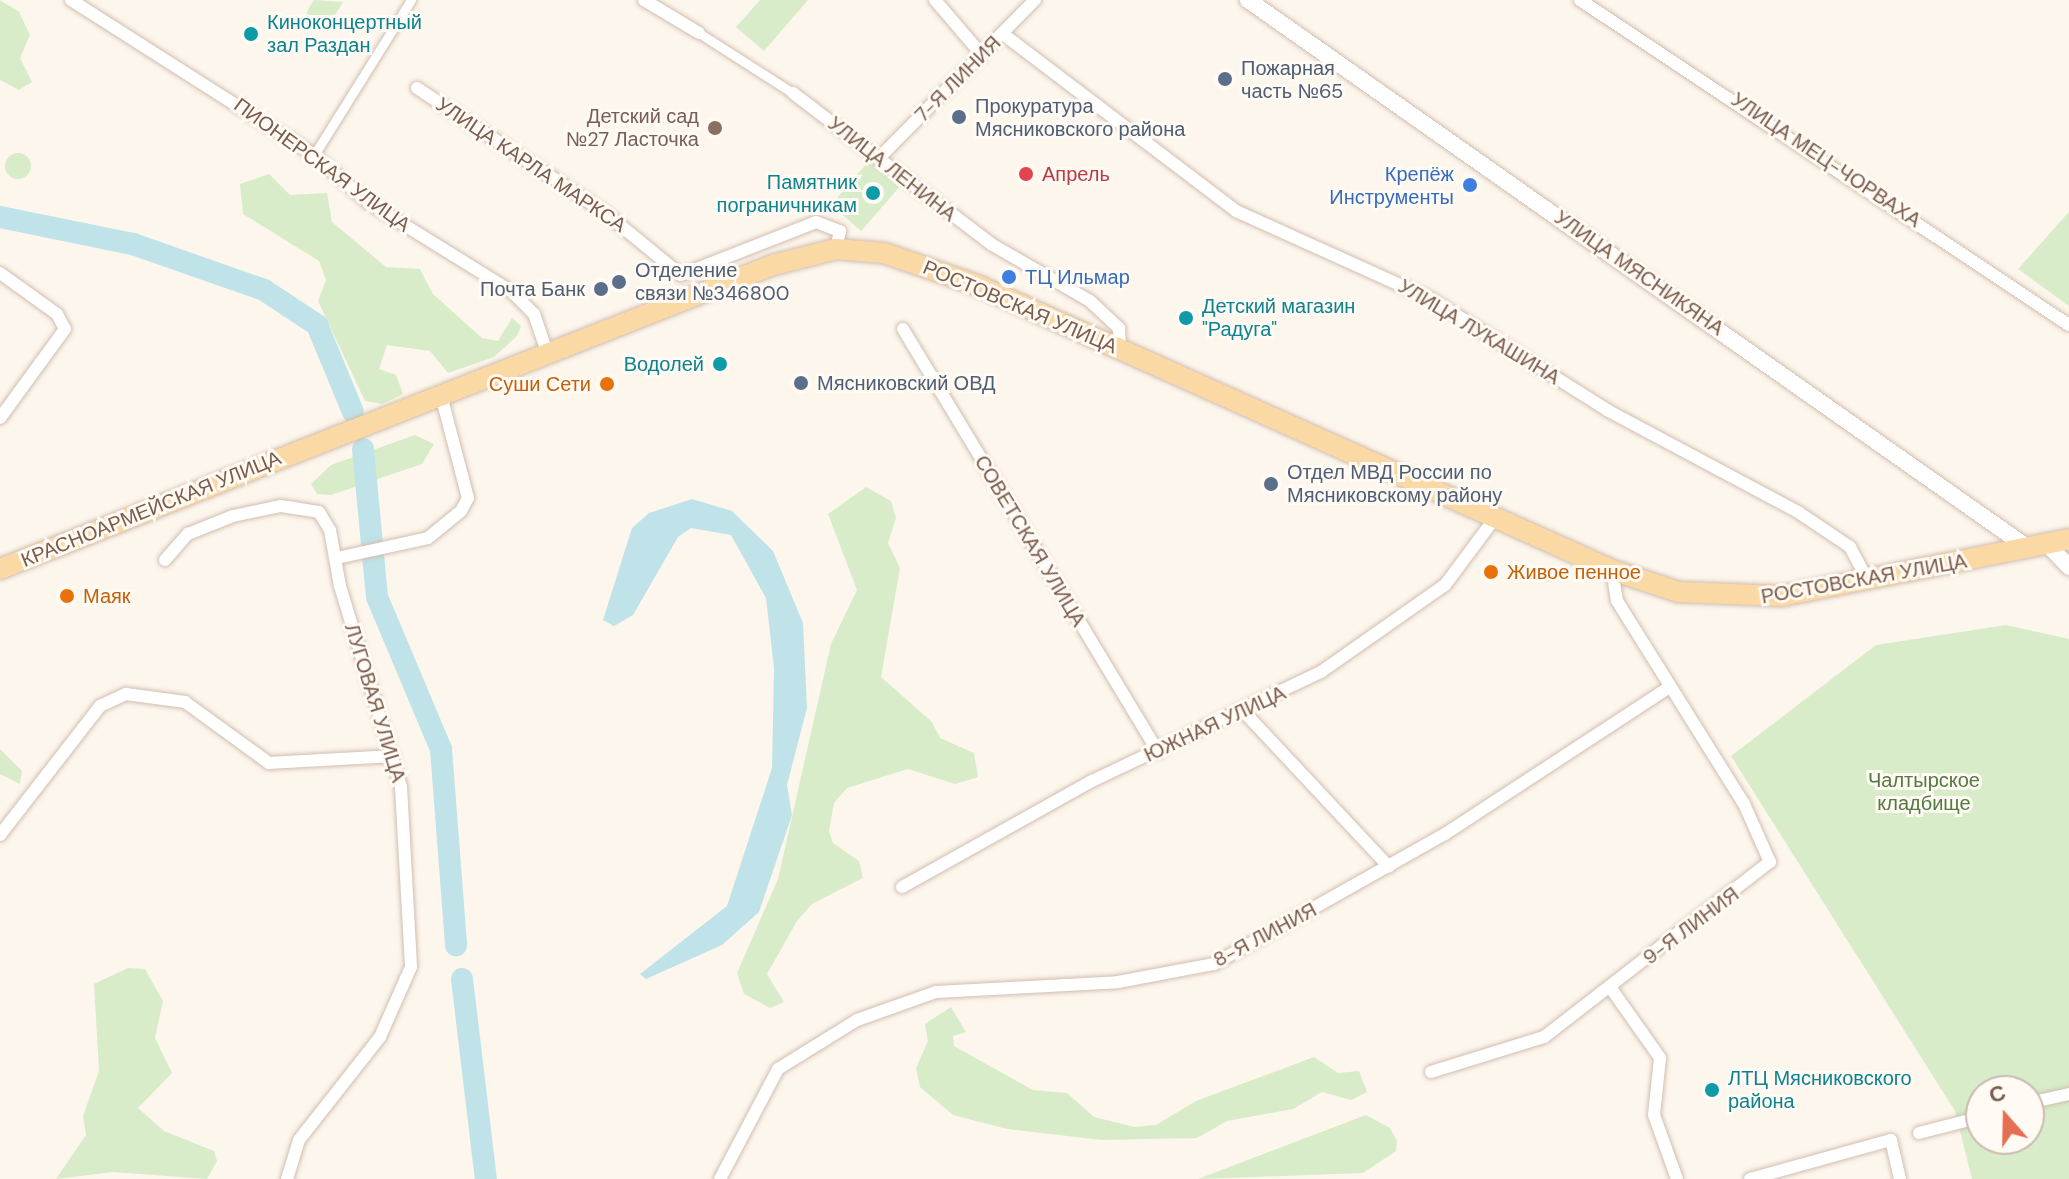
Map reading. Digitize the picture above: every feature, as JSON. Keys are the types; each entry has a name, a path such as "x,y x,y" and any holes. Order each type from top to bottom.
{"main road":[{"name":"РОСТОВСКАЯ УЛИЦА","path":"411,406 773,265 836,249 884,253 936,269 1612,570 1730,598 1869,582 2069,539"},
{"name":"КРАСНОАРМЕЙСКАЯ УЛИЦА","path":"0,569 411,406"}],"street":[{"name":"ПИОНЕРСКАЯ УЛИЦА","path":"71,0 314,155 369,203 511,291 534,314 547,352"},
{"path":"314,155 411,0"},
{"name":"УЛИЦА ЛЕНИНА","path":"644,0 793,93 991,244 1090,301 1119,328 1120,349"},
{"path":"935,0 982,55"},
{"name":"7-Я ЛИНИЯ","path":"880,157 1035,0"},
{"name":"УЛИЦА МЯСНИКЯНА","path":"1248,0 2069,567"},
{"name":"УЛИЦА МЕЦ-ЧОРВАХА","path":"1580,0 2069,325"},
{"name":"УЛИЦА ЛУКАШИНА","path":"1003,34 1236,211 1431,299 1607,410 1798,512 1850,547 1869,582"},
{"name":"УЛИЦА КАРЛА МАРКСА","path":"417,88 613,218 681,275 816,222 840,231 836,249"},
{"path":"0,273 57,314 65,329 0,418"},
{"name":"СОВЕТСКАЯ УЛИЦА","path":"903,329 1158,752"},
{"path":"337,558 401,546 442,530 468,498 441,395"},
{"name":"ЛУГОВАЯ УЛИЦА","path":"165,560 202,525 301,505 325,519 393,756 404,808 411,967 380,1037 299,1140 287,1179"},
{"name":"ЮЖНАЯ УЛИЦА","path":"902,887 1158,752 1246,714 1422,603 1462,570 1495,518"},
{"path":"1612,570 1617,601 1668,688"},
{"name":"9-Я ЛИНИЯ","path":"1431,1072 1544,1037 1770,862 1744,804 1668,688"},
{"name":"8-Я ЛИНИЯ","path":"720,1179 766,1084 814,1044 887,1006 936,992 1194,970 1243,951 1389,867 1668,688"},
{"path":"0,835 100,706 126,694 185,702 269,763 393,756"},
{"path":"1246,714 1389,867"},
{"path":"1610,987 1660,1058 1654,1115 1677,1179"},
{"path":"2045,1099 2069,1094"},
{"path":"1919,1133 1965,1121"},
{"path":"1750,1179 1891,1140 1900,1179"}],"green space":[{"path":"0,0 19,12 30,35 20,58 32,82 19,90 0,80"},
{"path":"314,0 343,2 328,26 306,13"},
{"path":"760,0 808,0 764,51 736,27"},
{"path":"18,153 27,157 31,166 27,175 18,179 9,175 5,166 9,157"},
{"path":"869,161 899,187 861,231 831,205"},
{"path":"269,174 290,195 327,193 332,222 386,267 420,269 433,294 482,338 498,341 512,318 521,326 517,336 494,357 448,373 430,351 387,345 379,369 396,375 403,394 382,404 365,401 318,301 326,280 319,261 243,214 240,184"},
{"path":"2069,212 2069,306 2018,269"},
{"path":"415,435 434,444 422,464 331,495 317,494 311,484 331,465"},
{"path":"866,487 891,501 896,518 888,543 900,568 881,677 932,722 940,738 974,753 978,777 955,784 908,769 847,788 834,803 829,831 833,843 859,861 863,878 812,904 797,921 767,974 784,1002 770,1008 744,994 737,973 778,879 831,644 857,590 828,514"},
{"name":"Чалтырское кладбище","path":"2006,625 2069,639 2069,1179 1972,1179 1966,1155 2045,1155 2045,1075 1965,1075 1965,1151 1955,1111 1731,756 1876,645"},
{"path":"0,749 22,771 20,784 0,774"},
{"path":"128,968 145,969 163,1001 155,1038 172,1073 138,1108 164,1131 214,1151 217,1161 207,1179 113,1172 56,1179 86,1135 83,1116 99,1071 94,984"},
{"path":"951,1007 966,1032 953,1036 954,1046 1033,1090 1067,1093 1094,1117 1135,1127 1156,1125 1196,1101 1314,1057 1338,1073 1359,1071 1367,1092 1351,1100 1322,1092 1293,1109 1227,1121 1197,1138 1102,1140 1007,1129 953,1115 920,1087 916,1068 928,1041 925,1024"},
{"path":"1366,1115 1390,1128 1397,1141 1396,1151 1363,1173 1198,1179"}],"water":[{"path":"692,499 732,511 773,551 803,623 807,708 787,785 792,815 759,912 722,945 646,979 640,974 727,906 772,768 774,668 766,598 731,535 691,528 678,537 633,615 614,626 603,620 632,528 649,513"}],"waterway":[{"path":"0,217 133,244 264,290 317,325 353,412"},
{"path":"363,449 377,597 441,749 456,945"},
{"path":"462,979 486,1179"}],"place":[{"name":"Киноконцертный зал Раздан","path":"251,34"},
{"name":"Пожарная часть №65","path":"1225,79"},
{"name":"Прокуратура Мясниковского района","path":"959,117"},
{"name":"Детский сад №27 Ласточка","path":"715,128"},
{"name":"Апрель","path":"1026,174"},
{"name":"Крепёж Инструменты","path":"1470,185"},
{"name":"Памятник пограничникам","path":"873,193"},
{"name":"ТЦ Ильмар","path":"1009,277"},
{"name":"Отделение связи №346800","path":"619,282"},
{"name":"Почта Банк","path":"601,289"},
{"name":"Детский магазин \"Радуга\"","path":"1186,318"},
{"name":"Водолей","path":"720,364"},
{"name":"Мясниковский ОВД","path":"801,383"},
{"name":"Суши Сети","path":"607,384"},
{"name":"Отдел МВД России по Мясниковскому району","path":"1271,484"},
{"name":"Живое пенное","path":"1491,572"},
{"name":"Маяк","path":"67,596"},
{"name":"ЛТЦ Мясниковского района","path":"1712,1090"}]}
